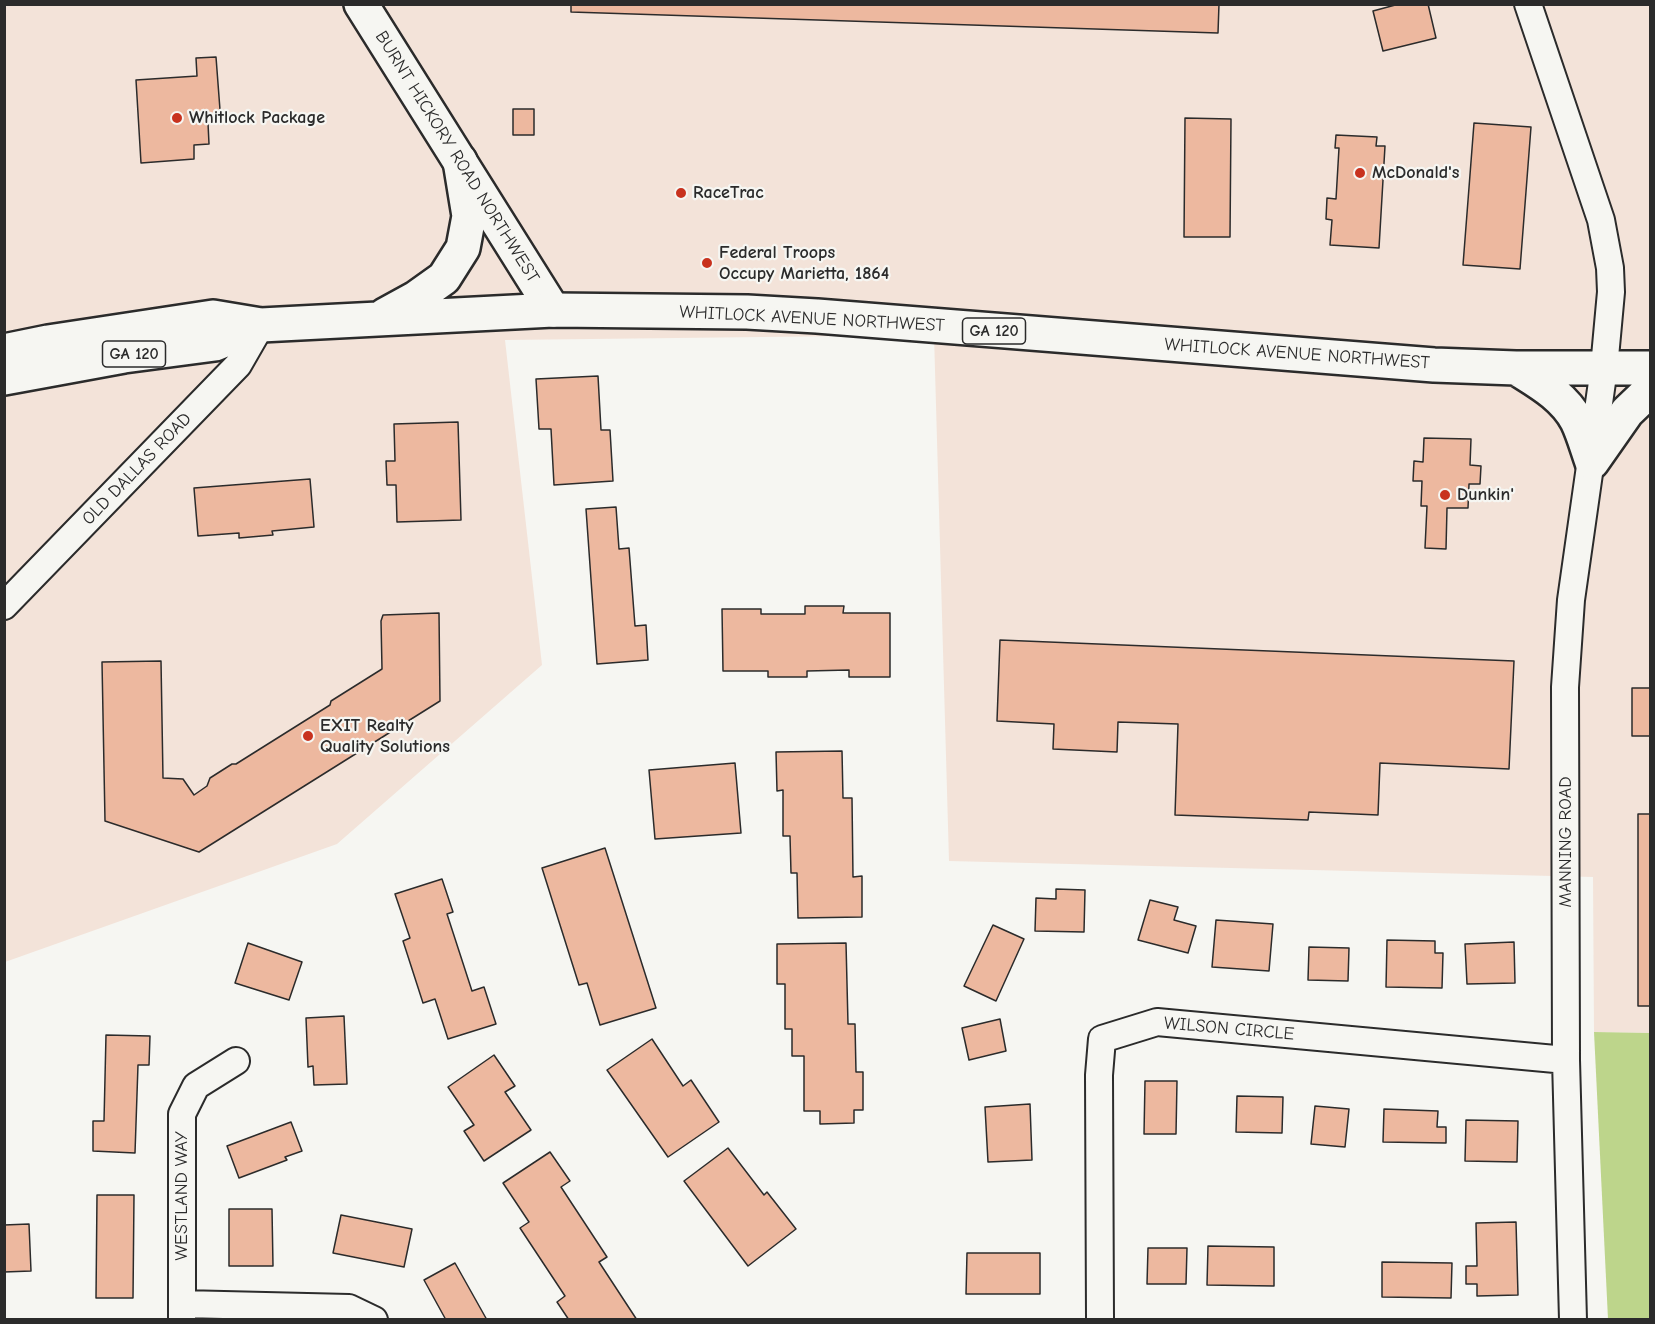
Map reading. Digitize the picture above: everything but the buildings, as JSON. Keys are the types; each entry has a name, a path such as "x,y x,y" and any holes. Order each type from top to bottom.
{"main road":[{"name":"BURNT HICKORY ROAD NORTHWEST","path":"361,4 554,310"},
{"path":"378,319 416,298 444,278 463,248 469,216 460,161"},
{"name":"WHITLOCK AVENUE NORTHWEST","path":"4,351 48,342 213,317 261,325 554,310 806,315 1434,365 1516,368 1650,368"},
{"name":"WHITLOCK AVENUE NORTHWEST","path":"4,378 124,356 215,344 261,325"},
{"path":"1516,368 1562,400 1577,420 1592,462"},
{"path":"1592,462 1628,412 1650,390"}],"street":[{"name":"MANNING ROAD","path":"1528,4 1587,175 1607,246 1611,292 1604,368 1566,646 1564,687 1566,1060 1573,1320"},
{"name":"OLD DALLAS ROAD","path":"4,606 238,365 261,325"},
{"name":"WILSON CIRCLE","path":"1100,1320 1099,1076 1102,1039 1156,1022 1566,1060"},
{"name":"WESTLAND WAY","path":"182,1312 183,1114 196,1086 236,1061"},
{"path":"182,1312 349,1308 374,1320"}],"shaded area":[{"path":"4,5 1650,5 1650,1033 1594,1032 1593,877 949,861 934,335 505,340 542,665 337,844 5,962"}],"green space":[{"path":"1594,1032 1650,1033 1650,1319 1608,1319"}],"place":[{"name":"Whitlock Package","path":"177,118"},
{"name":"McDonald's","path":"1360,173"},
{"name":"RaceTrac","path":"681,193"},
{"name":"Federal Troops Occupy Marietta, 1864","path":"707,263"},
{"name":"Dunkin'","path":"1445,495"},
{"name":"EXIT Realty Quality Solutions","path":"308,736"}]}
